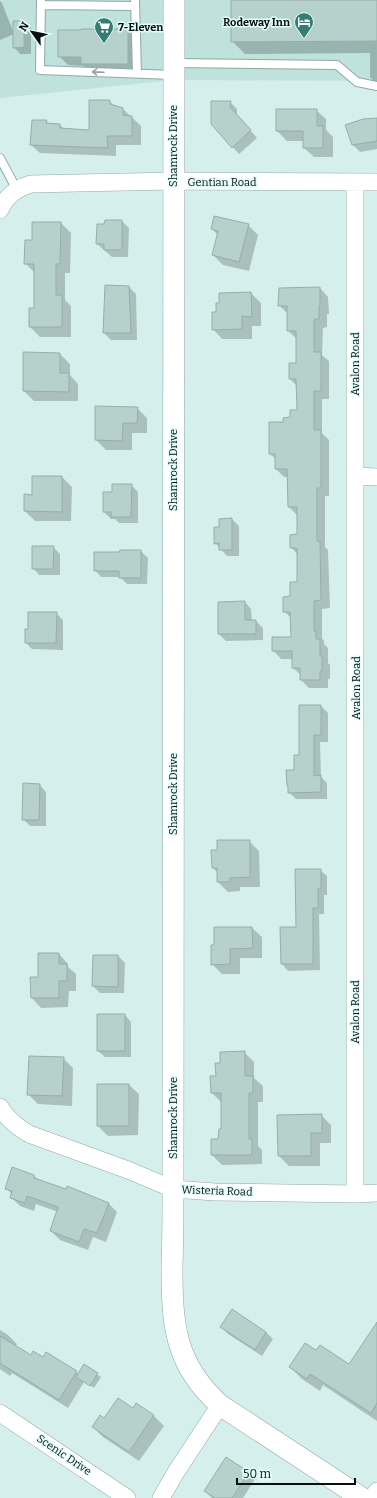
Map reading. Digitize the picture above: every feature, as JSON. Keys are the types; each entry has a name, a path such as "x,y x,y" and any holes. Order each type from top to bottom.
{"street":[{"name":"Shamrock Drive","path":"174,0 172,1292 174,1327 183,1356 190,1370 209,1395 220,1405 362,1498"},
{"name":"Gentian Road","path":"1,207 12,193 31,184 173,181 377,182"},
{"name":"Avalon Road","path":"355,182 355,1194"},
{"path":"355,476 377,477"},
{"name":"Wisteria Road","path":"2,1110 17,1127 29,1134 128,1170 173,1189 223,1192 377,1193"},
{"path":"161,1498 176,1472 220,1405"},
{"name":"Scenic Drive","path":"0,1413 128,1498"},
{"path":"372,1498 377,1491"}],"lane":[{"path":"136,73 135,3 41,3 40,70 136,73 173,69 337,66 357,82 377,86"},
{"path":"0,158 17,190"}],"shaded area":[{"path":"0,0 165,0 164,81 0,98"},
{"path":"183,0 377,0 377,81 182,80"}],"building":[{"name":"Rodeway Inn","path":"231,0 377,0 377,41 231,42"},
{"path":"13,21 24,21 24,47 13,48"},
{"name":"7-Eleven","path":"128,29 128,64 81,64 81,57 58,57 58,30"},
{"path":"89,100 110,100 110,104 123,108 123,115 132,116 132,136 107,136 108,148 30,145 32,120 47,120 46,123 60,124 60,128 89,130"},
{"path":"211,101 231,101 230,107 251,130 232,148 211,124"},
{"path":"276,109 317,109 317,126 323,126 323,148 303,148 303,131 276,131"},
{"path":"377,118 377,141 352,145 345,125 363,119"},
{"path":"214,216 249,224 239,262 212,255 218,231 211,229"},
{"path":"105,220 122,220 122,250 104,250 104,244 96,244 97,224 104,224"},
{"path":"32,222 61,222 60,264 56,264 56,295 62,295 62,327 29,327 29,308 34,308 34,264 24,264 25,240 32,240"},
{"path":"105,285 129,286 131,333 103,333"},
{"path":"320,287 319,319 314,319 314,352 321,352 321,391 314,391 314,430 321,430 321,488 317,488 317,541 320,541 321,600 314,601 314,631 316,631 316,639 320,639 322,671 320,671 320,680 300,680 300,668 292,668 292,651 272,651 272,637 291,637 290,612 283,612 283,597 290,596 290,582 297,582 297,548 290,548 290,535 297,534 297,507 288,507 287,469 275,469 275,454 269,454 269,422 283,422 283,418 290,417 290,410 297,410 296,379 289,379 289,363 296,363 296,331 287,331 287,306 278,306 279,288"},
{"path":"251,292 252,317 242,316 242,329 212,330 212,312 216,312 216,303 219,303 219,293"},
{"path":"23,352 60,353 60,373 69,373 69,392 23,391"},
{"path":"95,406 138,407 137,423 123,423 122,441 95,440"},
{"path":"32,476 62,476 62,512 24,511 24,494 32,495"},
{"path":"112,484 132,484 131,517 111,517 111,512 103,512 103,492 112,492"},
{"path":"232,518 232,550 219,550 219,543 214,544 214,527 219,527 219,519"},
{"path":"32,546 54,546 53,569 32,569"},
{"path":"120,550 141,550 141,578 119,578 119,571 94,571 94,552 119,552"},
{"path":"245,601 245,620 256,620 256,634 218,634 218,602"},
{"path":"28,612 57,612 56,643 25,643 25,629 28,629"},
{"path":"299,705 321,705 321,735 314,735 314,776 321,775 321,792 288,793 286,770 294,770 294,755 299,755"},
{"path":"23,783 40,784 39,820 22,820"},
{"path":"217,840 250,840 250,877 230,878 230,882 217,882 217,868 212,868 211,850 217,850"},
{"path":"295,869 321,869 321,889 318,889 318,908 313,908 313,964 281,964 280,927 296,927"},
{"path":"214,927 252,927 253,948 230,949 230,964 211,965 211,945 214,945"},
{"path":"38,953 59,953 59,964 67,964 67,981 59,981 59,998 31,998 30,977 38,977"},
{"path":"93,955 118,955 118,987 92,986"},
{"path":"97,1014 125,1014 125,1051 97,1051"},
{"path":"245,1051 245,1076 253,1076 253,1093 249,1093 249,1139 252,1139 252,1155 211,1155 211,1139 218,1139 219,1129 221,1129 221,1093 211,1093 210,1076 216,1076 215,1063 220,1063 220,1052"},
{"path":"29,1056 64,1057 62,1096 27,1095"},
{"path":"97,1084 129,1084 129,1126 97,1126"},
{"path":"322,1114 322,1133 311,1133 311,1156 278,1156 277,1115"},
{"path":"12,1167 34,1175 34,1178 66,1189 67,1186 109,1203 97,1233 84,1229 79,1242 50,1231 58,1207 27,1196 25,1203 10,1198 12,1191 5,1189"},
{"path":"232,1309 266,1332 255,1350 220,1327"},
{"path":"377,1322 377,1403 371,1413 310,1374 307,1379 289,1367 305,1343 316,1350 320,1345 349,1364"},
{"path":"0,1336 31,1355 33,1351 43,1357 46,1352 77,1371 59,1400 0,1363"},
{"path":"84,1364 98,1373 90,1386 76,1377"},
{"path":"118,1398 133,1408 136,1403 154,1415 129,1452 92,1427 100,1415 104,1418"},
{"path":"226,1457 249,1472 232,1498 215,1498 204,1491"}],"place":[{"name":"Rodeway Inn","path":"304,39"},
{"name":"7-Eleven","path":"104,44"}]}
